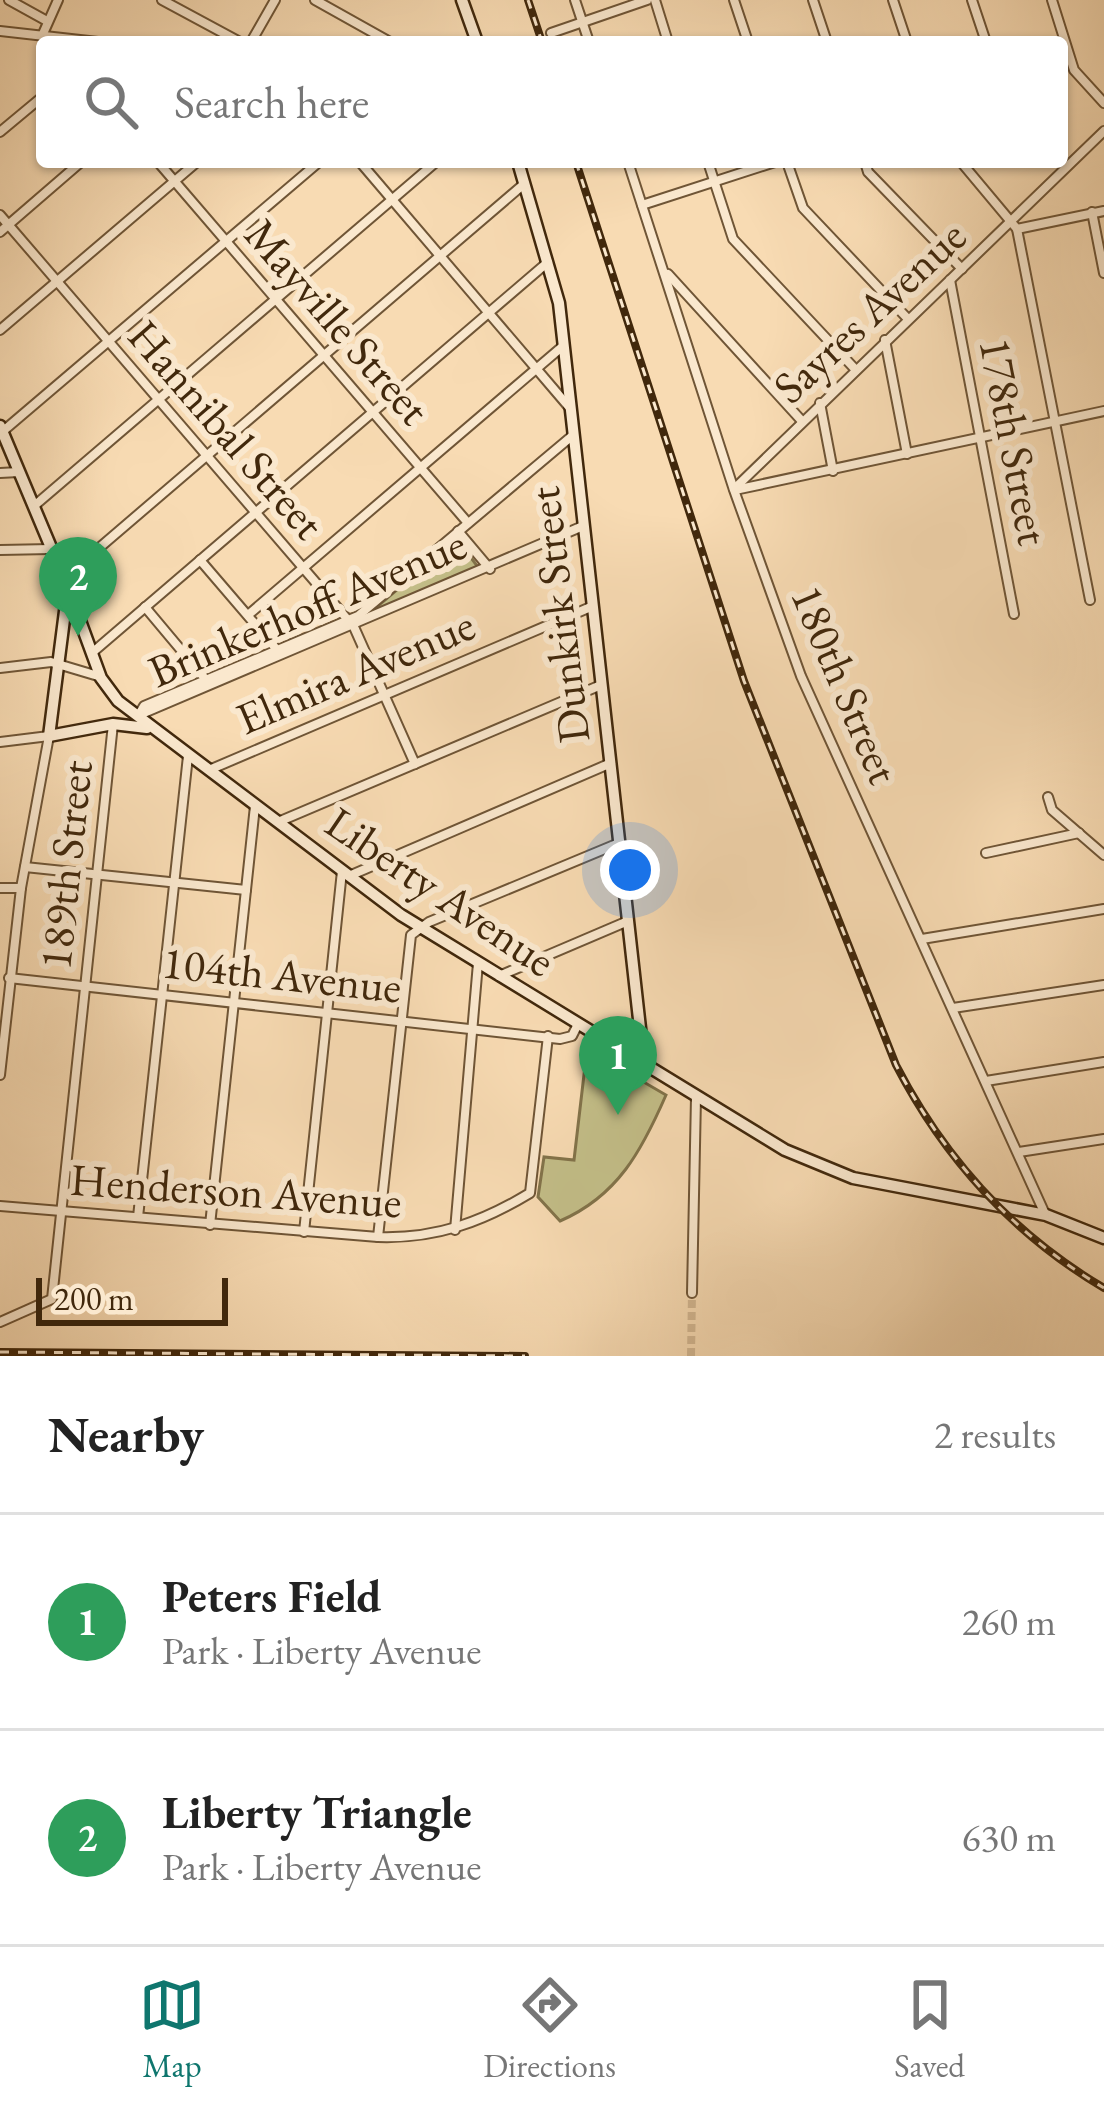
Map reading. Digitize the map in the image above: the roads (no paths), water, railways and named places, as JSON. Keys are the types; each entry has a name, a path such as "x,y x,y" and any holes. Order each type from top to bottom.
{"main road":[{"path":"462,0 475,36"},
{"name":"Dunkirk Street","path":"520,168 550,261 565,345 630,921 643,1055 639,1064"},
{"name":"Liberty Avenue","path":"1,429 100,678 155,731 345,874 418,927 785,1150 843,1174 1046,1215 1104,1238"},
{"path":"49,736 66,583"},
{"name":"Brinkerhoff Avenue","path":"49,736 113,724 155,731"}],"street":[{"path":"9,0 47,21"},
{"path":"49,36 47,21 58,0"},
{"path":"162,0 229,36"},
{"path":"254,36 275,0"},
{"path":"315,0 379,36"},
{"path":"575,0 587,36"},
{"path":"551,33 651,0 666,36"},
{"path":"734,0 746,36"},
{"path":"814,0 825,36"},
{"path":"893,0 905,36"},
{"path":"972,0 984,36"},
{"path":"1052,0 1064,36"},
{"path":"1,32 36,36"},
{"path":"1068,49 1075,70 1104,103"},
{"path":"0,132 36,103"},
{"name":"Sayres Avenue","path":"1068,161 1104,131"},
{"path":"4,228 74,168"},
{"name":"Mayville Street","path":"163,168 468,523"},
{"path":"0,330 190,168"},
{"path":"1,429 312,168"},
{"path":"365,168 570,408"},
{"path":"34,506 429,168"},
{"name":"180th Street","path":"630,168 734,490 801,676 1046,1215"},
{"path":"709,168 734,239 855,369"},
{"path":"642,205 756,168"},
{"path":"789,168 803,208 908,320"},
{"path":"867,168 962,269"},
{"path":"966,168 1012,218 1017,230 1090,600"},
{"name":"Sayres Avenue","path":"734,490 1060,168"},
{"path":"66,583 525,183"},
{"path":"1003,229 1104,211"},
{"path":"1093,212 1104,273"},
{"name":"Hannibal Street","path":"0,215 4,228 57,281 351,623 415,764"},
{"path":"93,652 550,261"},
{"path":"663,269 801,420"},
{"name":"178th Street","path":"950,280 1014,614"},
{"path":"885,340 908,454"},
{"path":"248,615 565,345"},
{"path":"551,383 568,388"},
{"path":"820,403 832,470"},
{"path":"734,490 1104,410"},
{"path":"351,623 574,435"},
{"path":"0,472 19,472"},
{"name":"Brinkerhoff Avenue","path":"138,716 585,525"},
{"path":"458,531 490,569"},
{"path":"0,550 52,549"},
{"path":"200,560 280,654"},
{"name":"Elmira Avenue","path":"208,770 594,605"},
{"path":"146,607 209,684"},
{"path":"0,668 60,663"},
{"name":"Liberty Avenue","path":"60,663 100,678"},
{"path":"278,823 603,685"},
{"name":"189th Street","path":"0,1322 52,1299 113,724"},
{"path":"0,742 49,736 21,888 3,1013 0,1076"},
{"path":"138,1217 188,755"},
{"path":"304,1232 345,874 612,763"},
{"path":"1048,797 1052,810 1104,855"},
{"path":"210,1225 256,806"},
{"path":"986,854 1079,832"},
{"path":"378,1238 411,935 418,927 621,842"},
{"path":"25,867 246,890"},
{"path":"0,888 21,888"},
{"path":"921,939 1104,909"},
{"path":"499,976 630,921"},
{"path":"454,1229 478,963"},
{"name":"104th Avenue","path":"9,978 548,1036"},
{"path":"952,1009 1104,985"},
{"path":"548,1036 571,1022"},
{"name":"Henderson Avenue","path":"0,1206 378,1238 454,1229 489,1218 530,1193 548,1036"},
{"path":"986,1081 1104,1062"},
{"path":"692,1294 696,1097"},
{"path":"1018,1152 1104,1139"}],"tunnel":[{"path":"691,1356 692,1293"}],"railway":[{"path":"528,0 540,36"},
{"path":"578,168 744,681 896,1065 936,1132 984,1192 1040,1244 1104,1288"},
{"path":"0,1352 525,1356"}],"place":[{"name":"Liberty Triangle","path":"78,636"},
{"name":"Peters Field","path":"618,1115"}]}
